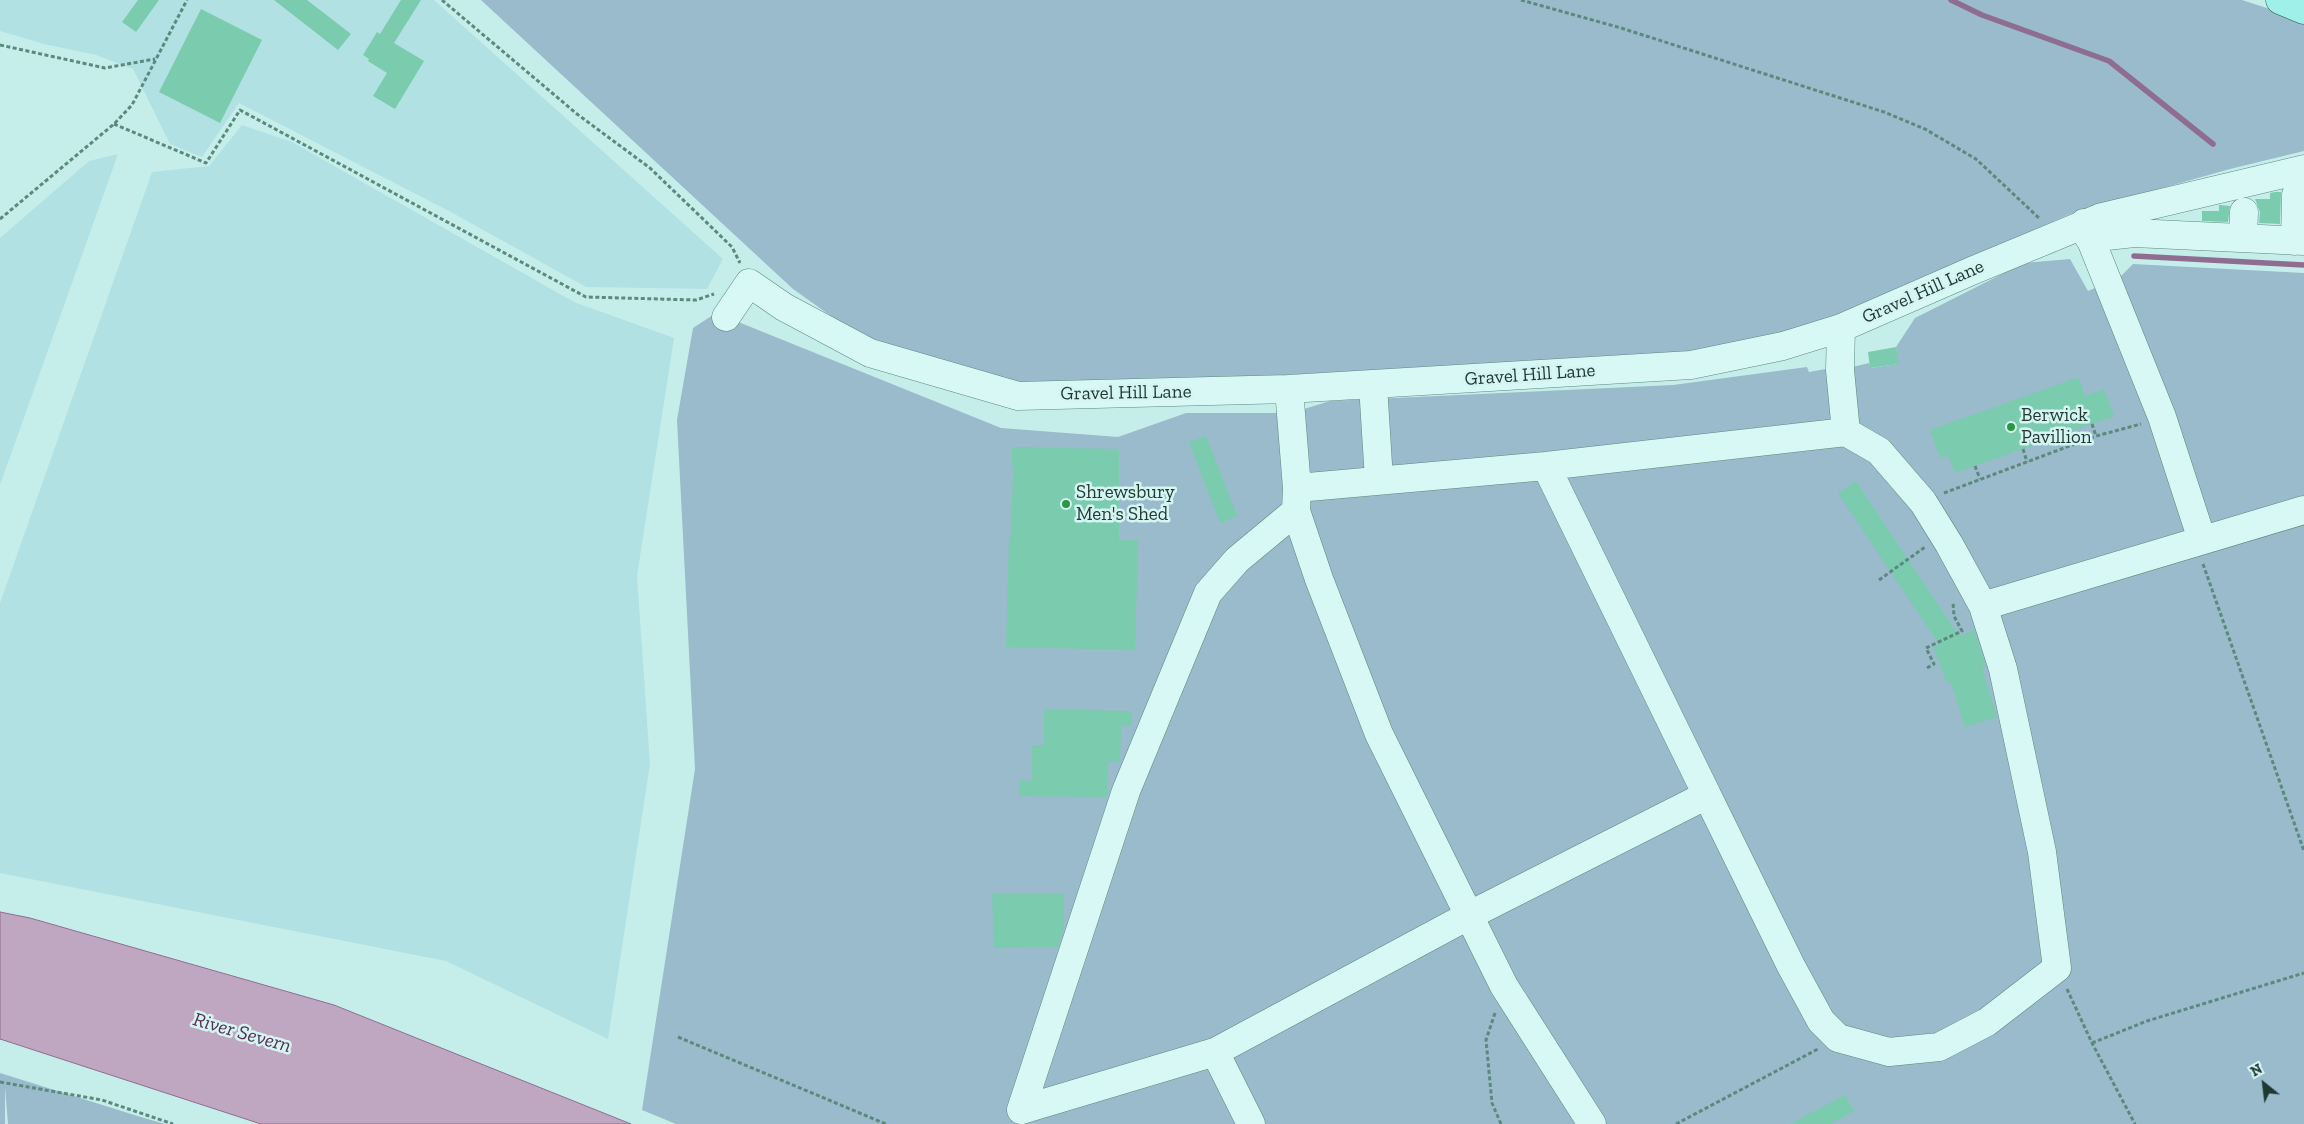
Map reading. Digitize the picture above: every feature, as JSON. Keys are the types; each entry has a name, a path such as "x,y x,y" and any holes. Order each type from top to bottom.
{"main road":[{"path":"2280,0 2304,10"}],"street":[{"name":"Gravel Hill Lane","path":"749,283 784,307 870,353 1018,396 1289,389 1691,365 1783,346 1840,328 2053,237 2087,230 2304,169"},
{"path":"2198,541 2162,417 2087,230 2134,233 2244,225 2300,241 2296,195"},
{"path":"726,317 749,283"},
{"path":"1840,328 1840,370 1846,432"},
{"path":"1373,385 1379,480"},
{"path":"1289,389 1296,500 1319,579 1379,734 1504,986 1592,1124"},
{"path":"1019,1117 1126,791 1208,593 1237,560 1296,500 1379,480 1546,466 1846,432 1879,451 1923,502 1978,598 2003,669 2042,852 2057,968 1987,1022 1939,1047 1889,1052 1838,1038 1821,1022 1791,966 1546,466"},
{"path":"1978,598 2198,541 2304,510"},
{"path":"1019,1117 1215,1052 1468,916 1707,795"},
{"path":"1215,1052 1251,1124"}],"path":[{"path":"0,219 114,124 132,105 187,0"},
{"path":"114,124 206,164 240,110 586,297 696,300 749,283 732,247 650,168 577,114 442,0"},
{"path":"1521,0 1622,28 1827,93 1884,112 1925,129 1976,159 2044,223 2053,237"},
{"path":"0,45 105,68 156,59"},
{"path":"1923,502 1980,478 2096,436 2162,417"},
{"path":"2092,424 2096,436"},
{"path":"2056,436 2060,449"},
{"path":"2023,449 2027,462"},
{"path":"1975,466 1980,478"},
{"path":"2198,541 2304,851"},
{"path":"1879,580 1907,560"},
{"path":"1927,668 1934,664 1926,648 1962,631 1954,616 1953,601 1978,598"},
{"path":"2057,968 2092,1043 2135,1124"},
{"path":"2092,1043 2147,1021 2304,973"},
{"path":"1501,1124 1492,1103 1486,1040 1504,986"},
{"path":"678,1037 886,1124"},
{"path":"1676,1124 1838,1038"},
{"path":"0,1082 102,1100 173,1124"}],"shaded area":[{"path":"0,0 434,0 723,259 707,289 586,287 449,211 239,103 202,157 170,144 133,69 96,55 44,44 0,31"},
{"path":"481,0 2242,0 2304,20 2304,151 2230,169 2070,214 1829,320 1730,350 1285,375 1018,385 869,343 793,289"},
{"path":"242,125 292,142 574,302 674,338 637,576 650,764 608,1039 446,961 0,873 0,603 152,172 209,166"},
{"path":"118,154 0,485 0,238 89,161"},
{"path":"2070,259 2088,291 2120,277 2133,264 2304,273 2304,1124 676,1124 642,1110 695,769 677,420 693,328 716,313 1001,428 1118,437 1186,413 1291,413 1330,401 1673,385 1807,367 1809,372 1826,369 1840,370 1869,363 1871,368 1898,364 1896,347 1915,318 2024,263"},
{"path":"0,1073 165,1124 8,1124 5,1087 5,1124 0,1124"}],"water":[{"name":"River Severn","path":"0,912 30,918 334,1005 631,1124 261,1124 0,1039"}],"building":[{"path":"138,0 159,0 136,32 122,22"},
{"path":"274,0 307,0 351,34 338,50"},
{"path":"401,0 421,0 394,43 424,61 395,109 373,96 387,73 368,61 369,59 363,55 377,32 380,34"},
{"path":"201,9 262,40 220,123 159,92"},
{"path":"2281,192 2280,224 2259,223 2260,212 2255,199 2270,199 2270,193"},
{"path":"2219,205 2230,206 2228,222 2202,221 2202,211 2219,211"},
{"path":"1896,347 1899,364 1870,368 1868,352"},
{"name":"Berwick Pavillion","path":"2079,377 2085,396 2104,389 2114,416 1955,473 1948,455 1940,458 1930,430"},
{"path":"1206,436 1237,516 1220,523 1189,442"},
{"path":"1012,447 1119,449 1119,540 1138,540 1135,650 1006,647 1009,537 1011,537"},
{"path":"1856,481 1959,636 1974,630 1986,667 1982,669 1997,717 1965,727 1951,682 1947,683 1933,647 1939,644 1838,493"},
{"path":"1044,709 1132,711 1132,726 1121,726 1120,762 1108,762 1107,797 1019,796 1020,780 1032,781 1032,745 1044,745"},
{"path":"1064,893 1064,928 1058,947 994,948 992,894"},
{"path":"1845,1095 1854,1111 1830,1124 1790,1124"}],"waterway":[{"path":"1951,0 1982,15 2109,61 2213,144"},
{"path":"2134,256 2304,265"}],"place":[{"name":"Berwick Pavillion","path":"2011,427"},
{"name":"Shrewsbury Men's Shed","path":"1066,504"}]}
